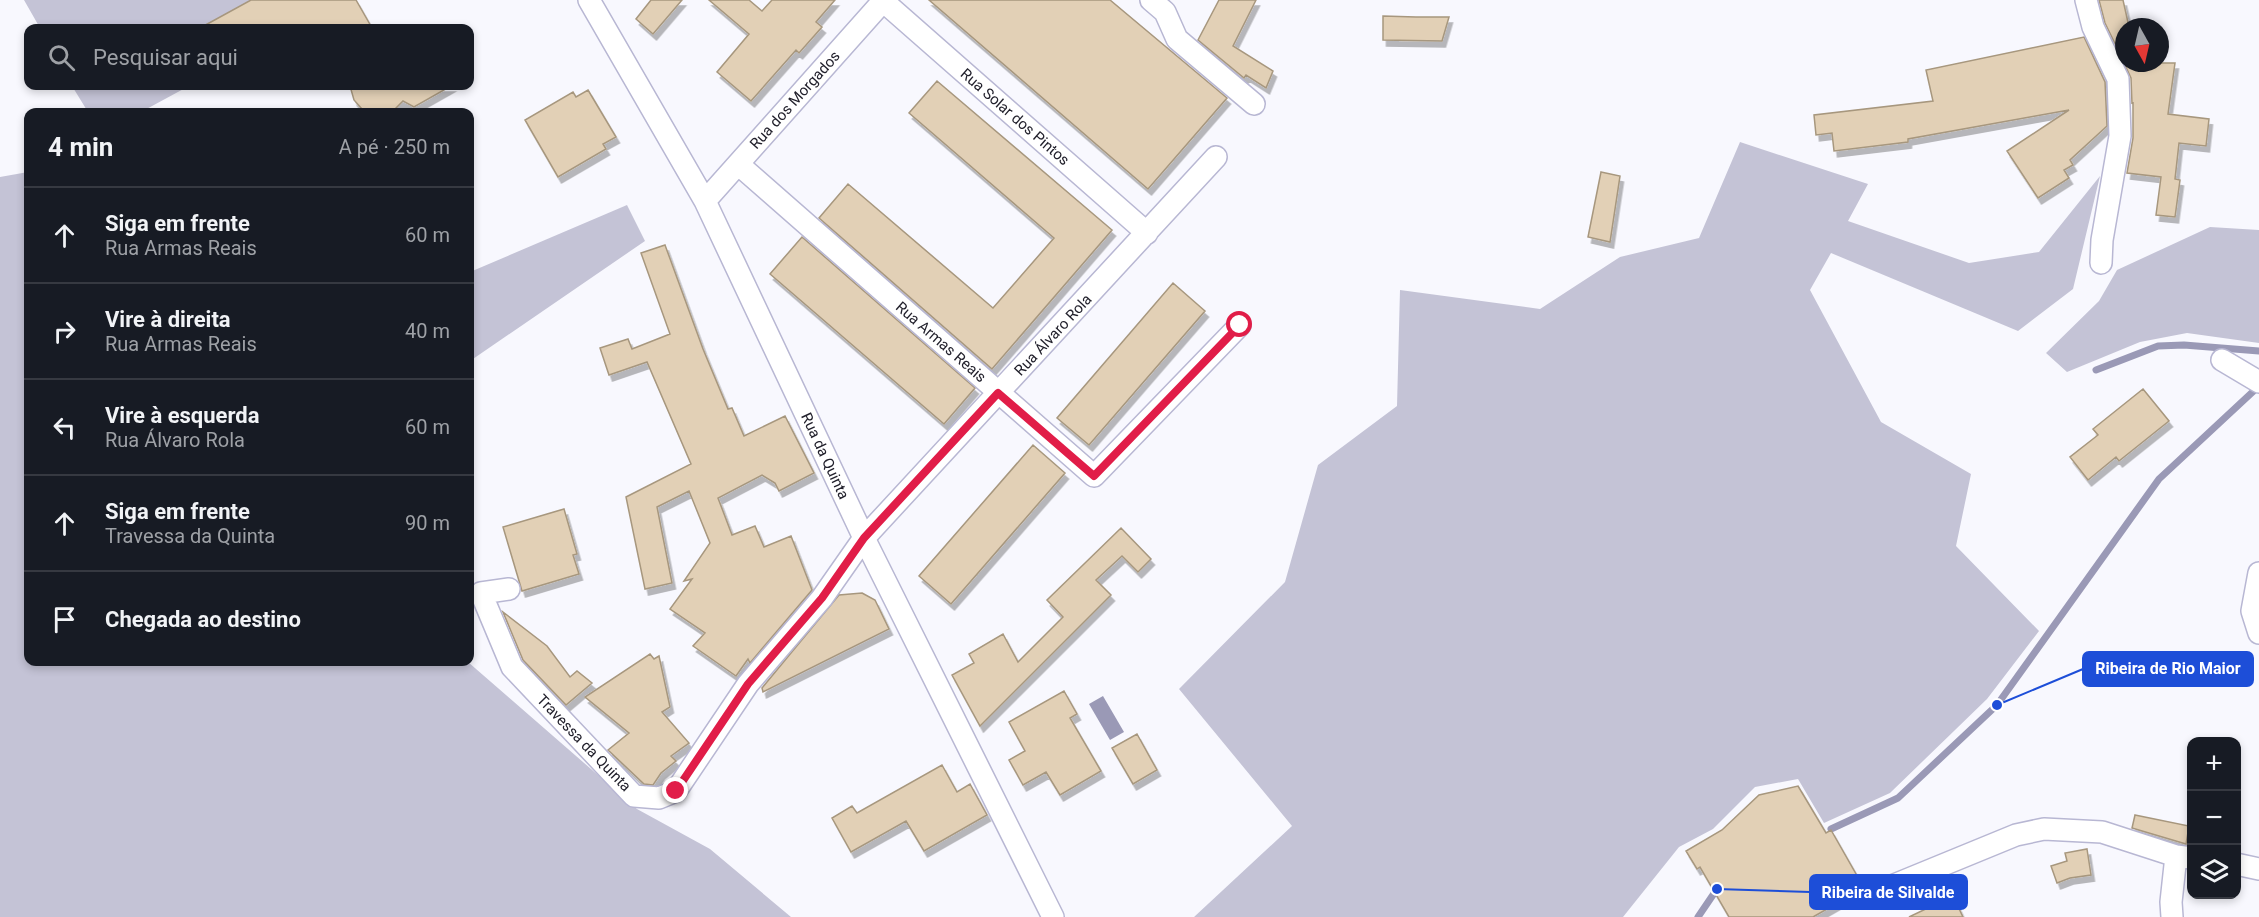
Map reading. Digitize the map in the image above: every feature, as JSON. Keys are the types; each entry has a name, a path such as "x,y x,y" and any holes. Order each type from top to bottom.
{"street":[{"name":"Rua da Quinta","path":"589,0 705,201 864,538 1053,917"},
{"name":"Rua dos Morgados","path":"705,201 884,0"},
{"name":"Rua Solar dos Pintos","path":"884,0 1147,232"},
{"path":"1151,0 1165,12 1177,39 1254,104"},
{"path":"2086,0 2093,27 2118,79 2120,136 2102,240 2101,263"},
{"name":"Rua Álvaro Rola","path":"864,538 1216,157"},
{"name":"Rua Armas Reais","path":"738,164 1094,476 1240,325"},
{"path":"2222,360 2252,377"},
{"name":"Travessa da Quinta","path":"510,589 481,592 512,667 634,795 659,798 676,791 748,684 822,598 864,538"},
{"path":"2259,573 2252,611 2259,633"},
{"path":"1877,892 2016,835 2044,829 2102,832 2184,857 2170,902 2172,917"},
{"path":"2241,865 2259,869"}],"shaded area":[{"path":"24,0 341,0 298,24 38,24"},
{"path":"74,90 182,90 148,108 86,108"},
{"path":"1740,142 1868,184 1848,221 1969,263 2039,252 2100,176 2073,289 2018,331 1831,253 1810,290 1881,422 1971,474 1956,546 2039,631 1987,699 1890,793 1824,823 1798,779 1755,787 1713,829 1679,847 1623,917 1194,917 1292,826 1179,689 1285,582 1318,465 1397,406 1400,290 1540,309 1620,257 1699,238"},
{"path":"24,173 24,666 473,666 637,809 710,849 791,917 0,917 0,177"},
{"path":"627,205 645,241 474,358 474,270"},
{"path":"2210,227 2259,230 2259,343 2187,333 2140,342 2067,372 2046,353 2099,301 2117,270"},
{"path":"1103,696 1124,732 1110,740 1089,704"}],"building":[{"path":"251,0 356,0 370,24 207,24"},
{"path":"651,0 682,0 653,34 636,19"},
{"path":"709,0 749,0 762,11 772,0 835,0 816,22 822,27 799,53 796,50 751,101 717,72 749,34"},
{"path":"929,0 1110,0 1227,98 1148,189"},
{"path":"1219,0 1256,0 1233,46 1273,71 1266,88 1246,75 1244,78 1198,40"},
{"path":"2099,0 2123,0 2127,18 2115,18 2115,44 2105,23"},
{"path":"1383,16 1449,17 1442,41 1383,40"},
{"path":"2084,37 2105,82 2107,126 2070,160 2073,165 2064,170 2069,178 2038,198 2007,151 2069,110 1908,139 1908,142 1834,151 1832,133 1816,135 1814,115 1933,101 1926,70"},
{"path":"2169,63 2175,63 2168,114 2209,119 2206,146 2179,143 2175,179 2180,180 2175,217 2156,215 2161,177 2127,173 2133,138 2131,78 2128,72 2169,72"},
{"path":"937,81 1112,230 992,369 819,218 848,184 993,308 1054,238 909,113"},
{"path":"351,90 444,90 414,107 403,101 396,108 361,108 354,100"},
{"path":"588,90 616,137 603,144 606,149 558,177 525,120 573,92 576,97"},
{"path":"1601,172 1620,176 1610,242 1588,237"},
{"path":"802,237 975,388 944,424 770,274"},
{"path":"665,245 703,349 728,409 732,408 744,436 785,416 814,473 779,491 775,483 762,475 718,498 732,535 755,526 764,547 791,536 812,590 750,663 748,659 736,676 693,646 705,633 670,609 692,579 684,581 710,543 689,491 657,507 672,583 645,589 626,497 691,464 647,362 609,375 600,348 628,339 632,349 670,334 641,253"},
{"path":"1173,283 1205,311 1089,445 1057,418"},
{"path":"2143,389 2169,421 2119,461 2116,457 2088,480 2070,457 2098,435 2093,429"},
{"path":"1033,445 1065,473 951,604 919,576"},
{"path":"564,509 577,554 573,555 579,574 522,591 503,527"},
{"path":"1121,528 1151,559 1138,572 1122,556 1096,580 1111,595 980,726 952,675 974,663 969,654 1003,634 1018,662 1063,617 1047,600"},
{"path":"862,593 875,600 889,629 763,692 762,688 839,595"},
{"path":"503,612 547,646 570,677 577,671 592,683 566,705 523,660"},
{"path":"650,654 654,659 659,656 670,707 662,712 689,743 671,756 676,761 661,773 653,785 644,784 608,750 629,733 585,697"},
{"path":"1064,691 1077,714 1070,718 1101,771 1060,795 1046,772 1023,785 1009,760 1025,751 1009,722"},
{"path":"1137,734 1157,770 1133,784 1112,748"},
{"path":"942,765 957,792 970,784 987,815 924,851 906,821 851,852 832,818 852,806 857,813"},
{"path":"1798,786 1826,833 1831,830 1864,888 1813,917 1729,917 1700,867 1697,869 1686,851 1722,830 1759,795"},
{"path":"2135,815 2187,826 2186,844 2132,828"},
{"path":"2087,849 2091,875 2070,878 2057,883 2051,866 2067,861 2065,853"},
{"path":"1953,896 1963,917 1909,917"}],"waterway":[{"path":"2096,370 2158,346 2184,345 2259,351"},
{"path":"1831,829 1898,798 1997,705 2159,479 2259,386"},
{"path":"1698,917 1717,889"}],"place":[{"name":"Ribeira de Rio Maior","path":"1997,705"},
{"name":"Ribeira de Silvalde","path":"1717,889"}],"route":[{"path":"676,791 748,684 822,598 864,538 998,393 1094,476 1240,325"}]}
